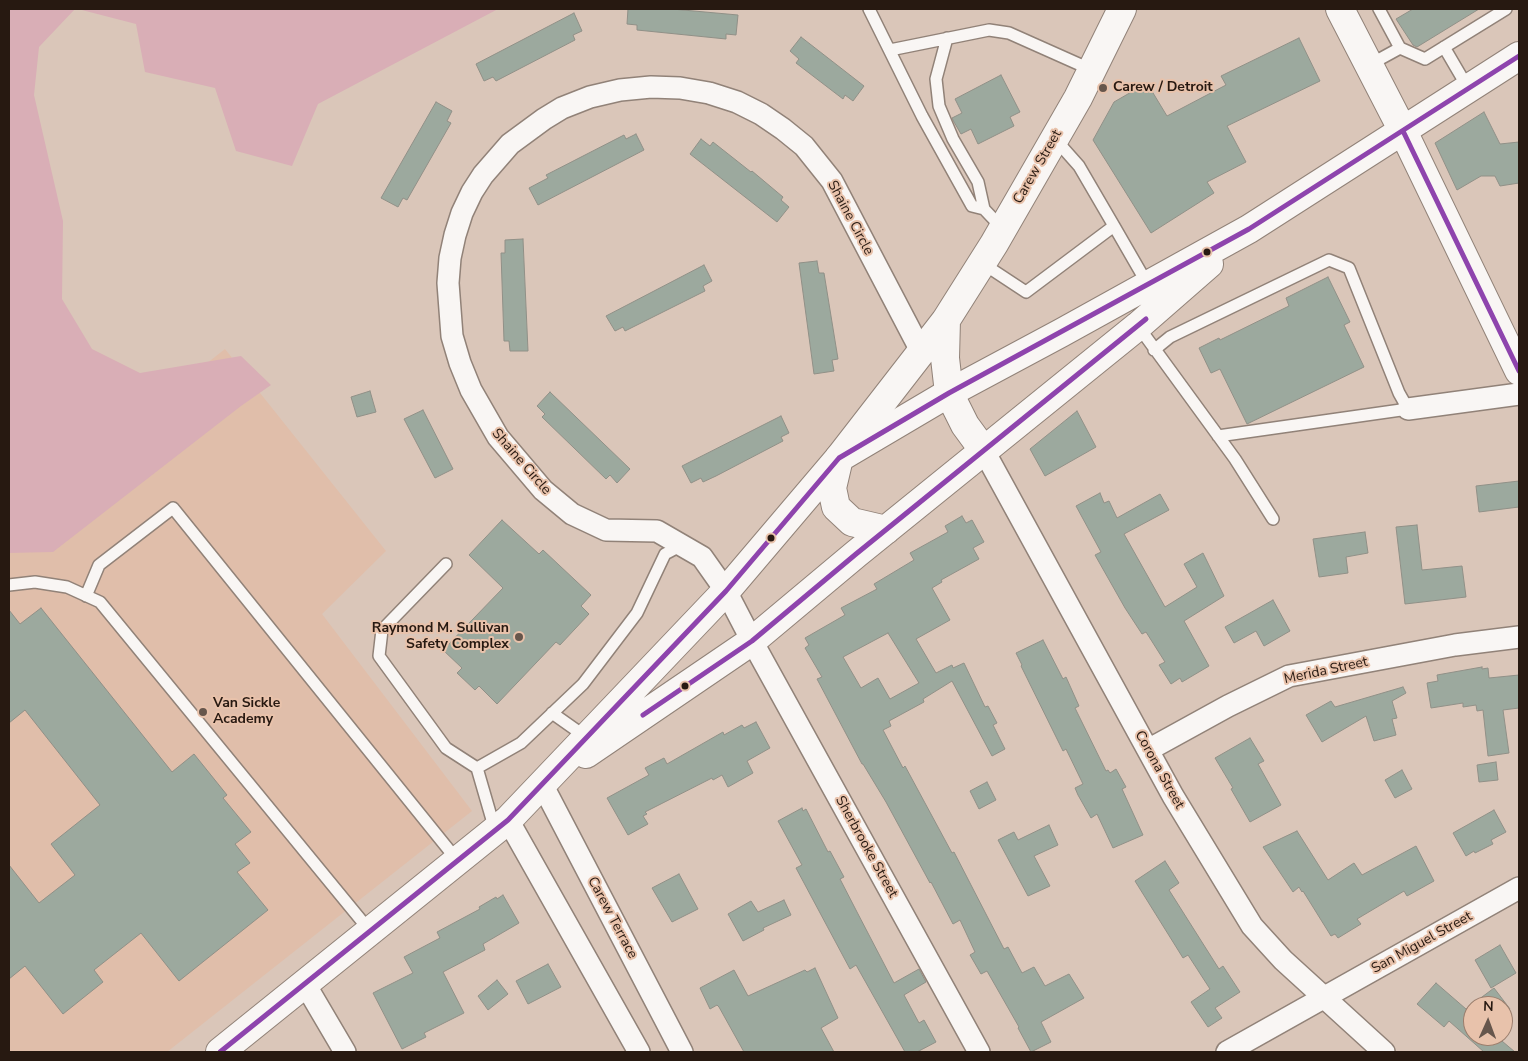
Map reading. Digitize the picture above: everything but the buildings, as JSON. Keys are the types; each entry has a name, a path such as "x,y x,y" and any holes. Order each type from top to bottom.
{"main road":[{"name":"Carew Street","path":"220,1052 501,825 726,590 839,458 946,320 1003,229 1055,139 1122,9"},
{"path":"1340,9 1403,131 1519,372"},
{"path":"886,530 852,522 836,507 832,488 839,458 949,393 1249,229 1519,56"},
{"name":"Carew Street","path":"542,784 752,641 1138,326 1249,229"},
{"path":"946,320 945,358 949,393 965,425 984,451"}],"street":[{"name":"Shaine Circle","path":"726,590 702,557 657,532 606,530 572,514 543,490 498,437 471,390 460,363 452,336 448,301 450,258 455,235 465,206 483,175 510,144 526,131 562,108 590,97 620,90 651,86 709,93 737,102 761,114 804,146 832,181 921,350"},
{"path":"1408,409 1519,394"},
{"name":"Corona Street","path":"984,451 1173,796 1252,926 1283,960 1384,1052"},
{"path":"726,590 752,641"},
{"name":"Merida Street","path":"1148,750 1228,706 1289,676 1455,645 1519,637"},
{"name":"Sherbrooke Street","path":"752,641 980,1052"},
{"name":"Carew Terrace","path":"542,784 682,1052"},
{"path":"501,825 639,1052"},
{"name":"San Miguel Street","path":"1227,1052 1519,888"},
{"path":"305,984 345,1052"}],"lane":[{"path":"869,9 922,116 972,206 984,210 1003,229"},
{"path":"1379,9 1400,48 1425,59 1506,9"},
{"path":"890,50 989,30 1009,32 1092,70"},
{"path":"947,38 936,79 939,106 953,139 978,182 984,210"},
{"path":"1444,47 1468,88"},
{"path":"1369,65 1400,48"},
{"path":"1055,139 1079,166 1148,285"},
{"path":"982,262 1026,292 1114,226"},
{"path":"1154,350 1170,337 1329,260 1349,268 1399,393 1408,409 1218,436"},
{"path":"1138,326 1235,459 1272,519"},
{"path":"86,596 99,565 173,508 457,860"},
{"path":"477,768 520,743 583,684 637,614 665,554 682,545"},
{"path":"446,564 382,630 379,656 446,748 477,768 501,825"},
{"path":"9,585 35,582 67,587 100,602 114,616 370,931"},
{"path":"552,713 586,737"}],"shaded area":[{"path":"9,9 75,9 39,47 34,95 63,221 62,299 92,349 140,373 241,356 271,385 241,406 53,552 9,553"},
{"path":"78,9 498,9 318,104 292,166 236,151 215,88 145,72 136,24"},
{"name":"Van Sickle Academy","path":"225,349 386,551 322,614 472,811 167,1052 9,1052 9,519"}],"transit line":[{"path":"220,1052 508,820 726,591 839,458 949,393 1249,229 1519,56"},
{"path":"1403,131 1519,371"},
{"path":"643,715 752,641 856,554 1146,319"}],"place":[{"name":"Carew / Detroit","path":"1103,88"},
{"name":"Raymond M. Sullivan Safety Complex","path":"519,637"},
{"name":"Van Sickle Academy","path":"203,712"}]}
